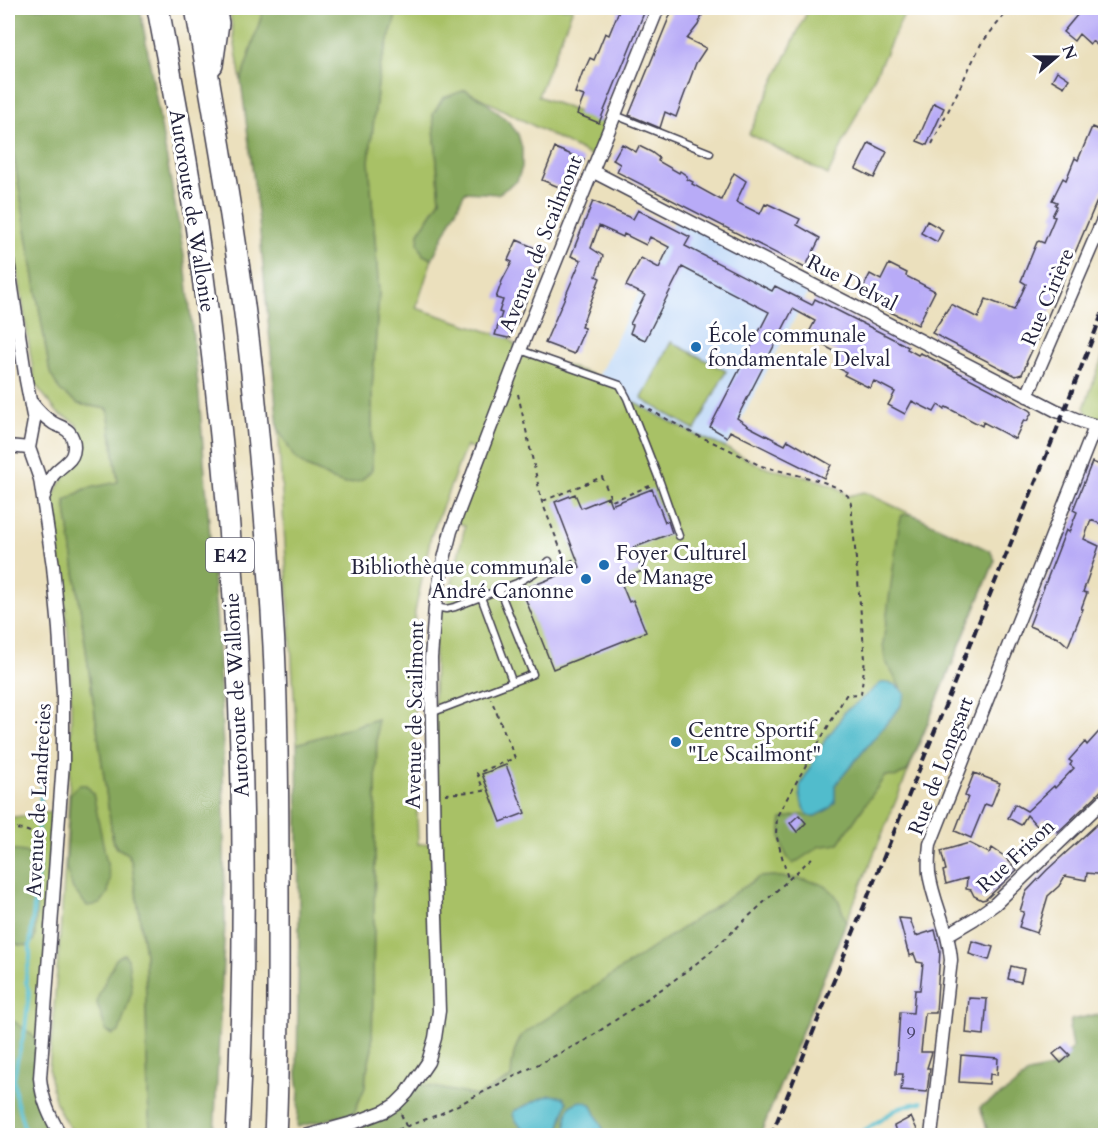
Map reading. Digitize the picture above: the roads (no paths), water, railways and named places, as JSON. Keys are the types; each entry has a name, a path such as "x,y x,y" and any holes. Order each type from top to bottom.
{"highway":[{"name":"Autoroute de Wallonie","path":"158,8 193,201 207,304 220,423 237,646 244,870 237,1136"},
{"name":"Autoroute de Wallonie","path":"196,8 230,206 256,411 274,646 278,857 275,1136"},
{"path":"209,84 218,23 215,8"}],"street":[{"name":"Avenue de Scailmont","path":"306,1136 385,1111 407,1093 428,1062 440,1011 431,658 435,607 442,567 451,531 520,350 658,8"},
{"name":"Rue Delval","path":"592,171 1028,396 1084,423 1100,427"},
{"name":"Rue Cirière","path":"1028,396 1106,213"},
{"path":"8,262 26,380 30,401 34,421 30,447 34,460 45,468 59,468 71,459 74,452 72,438 68,431 38,411 30,401"},
{"path":"30,447 35,431 48,424 55,424"},
{"name":"Rue de Longsart","path":"931,1136 951,960 947,934 929,871 930,844 1100,427"},
{"path":"8,446 30,447"},
{"name":"Avenue de Landrecies","path":"30,447 38,469 53,566 63,695 63,762 40,1078 49,1115 62,1136"},
{"path":"43,497 59,468"},
{"name":"Rue Frison","path":"947,934 995,904 1106,798"}],"lane":[{"path":"615,115 710,153"},
{"path":"520,350 620,385 660,482 679,536"},
{"path":"435,607 446,609 454,607 499,590 526,578 549,561"},
{"path":"431,713 533,674 499,590"},
{"path":"481,597 512,681"}],"water":[{"path":"881,683 895,685 905,694 900,707 835,785 835,802 829,809 813,817 808,815 802,804 800,786 825,740 845,711"},
{"path":"551,1095 563,1097 567,1102 558,1134 540,1136 527,1131 515,1118 514,1111"},
{"path":"582,1101 591,1104 604,1131 598,1135 568,1135 566,1122 569,1109"}],"waterway":[{"path":"26,1134 16,1099 14,1080 25,1030 29,992 26,975 30,959 38,867 36,859 44,760"},
{"path":"856,1136 900,1107 922,1102"}],"railway":[{"path":"771,1136 1106,304"}],"place":[{"name":"École communale fondamentale Delval","path":"696,347"},
{"name":"Foyer Culturel de Manage","path":"604,565"},
{"name":"Bibliothèque communale André Canonne","path":"586,579"},
{"name":"Centre Sportif \"Le Scailmont\"","path":"676,742"}]}
